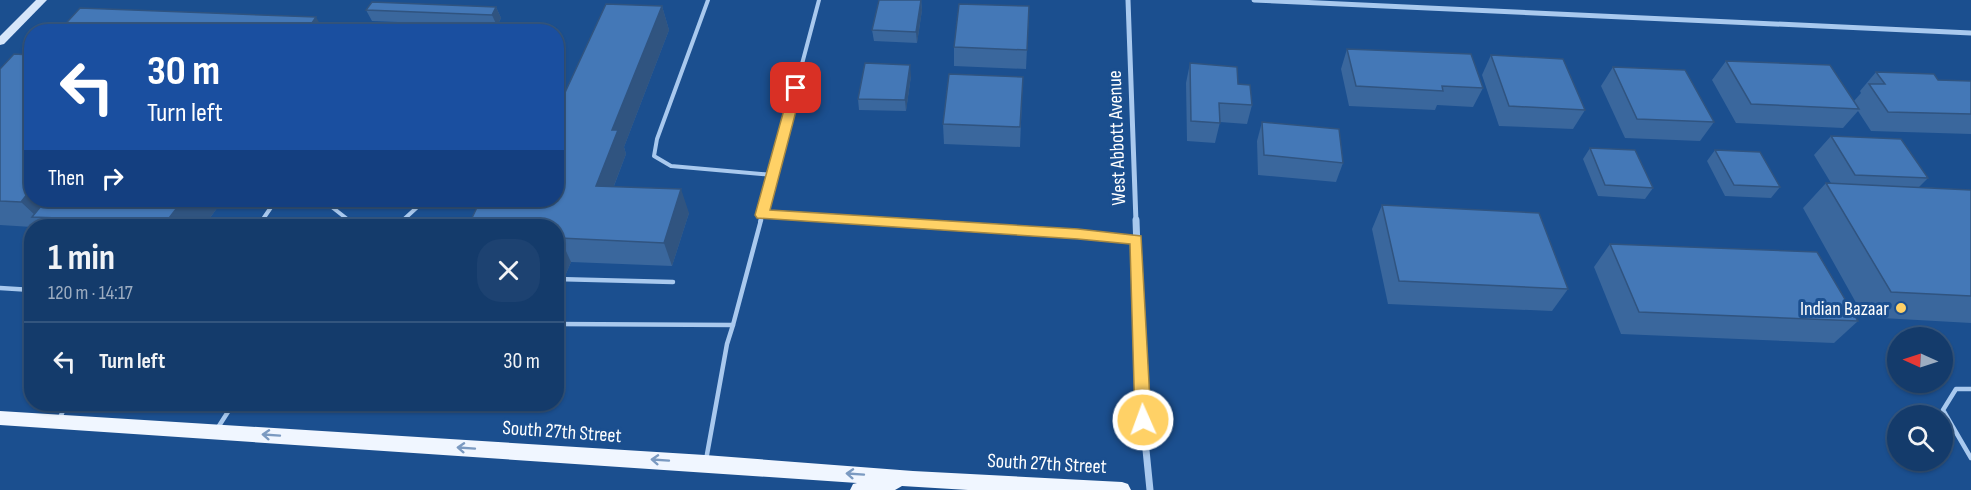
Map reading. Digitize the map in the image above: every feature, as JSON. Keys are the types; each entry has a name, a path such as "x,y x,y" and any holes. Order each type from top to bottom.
{"main road":[{"name":"South 27th Street","path":"0,418 1122,490"},
{"path":"859,490 913,478"}],"street":[{"path":"0,42 42,0"},
{"name":"West Abbott Avenue","path":"1128,0 1143,420 1150,490"},
{"path":"1254,0 1971,33"}],"lane":[{"path":"708,0 657,139 654,156 671,166 773,176"},
{"path":"705,463 727,344 819,0"},
{"path":"332,207 347,219"},
{"path":"405,219 417,207"},
{"path":"762,215 1078,234 1136,240"},
{"path":"564,279 674,282"},
{"path":"0,288 24,290"},
{"path":"564,324 733,325"},
{"path":"1971,389 1956,389 1943,410 1971,458"},
{"path":"58,422 63,411"},
{"path":"216,432 229,411"}],"building":[{"path":"879,0 921,0 916,32 872,30"},
{"path":"372,2 496,7 492,15 366,10"},
{"path":"606,4 662,6 612,130 618,130 596,186 681,189 664,243 564,238 564,219 471,219 477,207 564,207 564,95"},
{"path":"959,4 1029,6 1027,50 954,47"},
{"path":"80,8 316,17 311,24 65,24"},
{"path":"1347,49 1471,54 1483,88 1442,86 1443,91 1356,86"},
{"path":"14,54 24,55 24,198 21,202 0,201 0,69"},
{"path":"1491,55 1563,59 1585,110 1509,106"},
{"path":"1726,61 1830,65 1859,109 1751,104"},
{"path":"865,63 910,65 905,100 858,99"},
{"path":"1190,63 1237,67 1238,84 1250,85 1252,105 1219,103 1220,123 1191,121"},
{"path":"1613,67 1685,70 1714,122 1637,119"},
{"path":"1876,72 1934,74 1938,80 1971,81 1971,114 1888,112 1869,84 1885,84"},
{"path":"949,74 1023,77 1020,127 943,124"},
{"path":"1262,122 1339,129 1343,163 1264,155"},
{"path":"1831,136 1901,139 1928,178 1855,175"},
{"path":"1590,148 1635,150 1653,188 1605,185"},
{"path":"1715,150 1760,152 1780,187 1734,185"},
{"path":"1826,183 1971,190 1971,296 1891,292"},
{"path":"1382,205 1539,213 1568,289 1399,281"},
{"path":"40,207 178,207 168,219 32,217"},
{"path":"1610,244 1817,252 1858,321 1639,312"}],"place":[{"name":"Indian Bazaar","path":"1901,308"}],"route":[{"path":"796,88 762,215 1078,234 1136,240 1143,420"}]}
